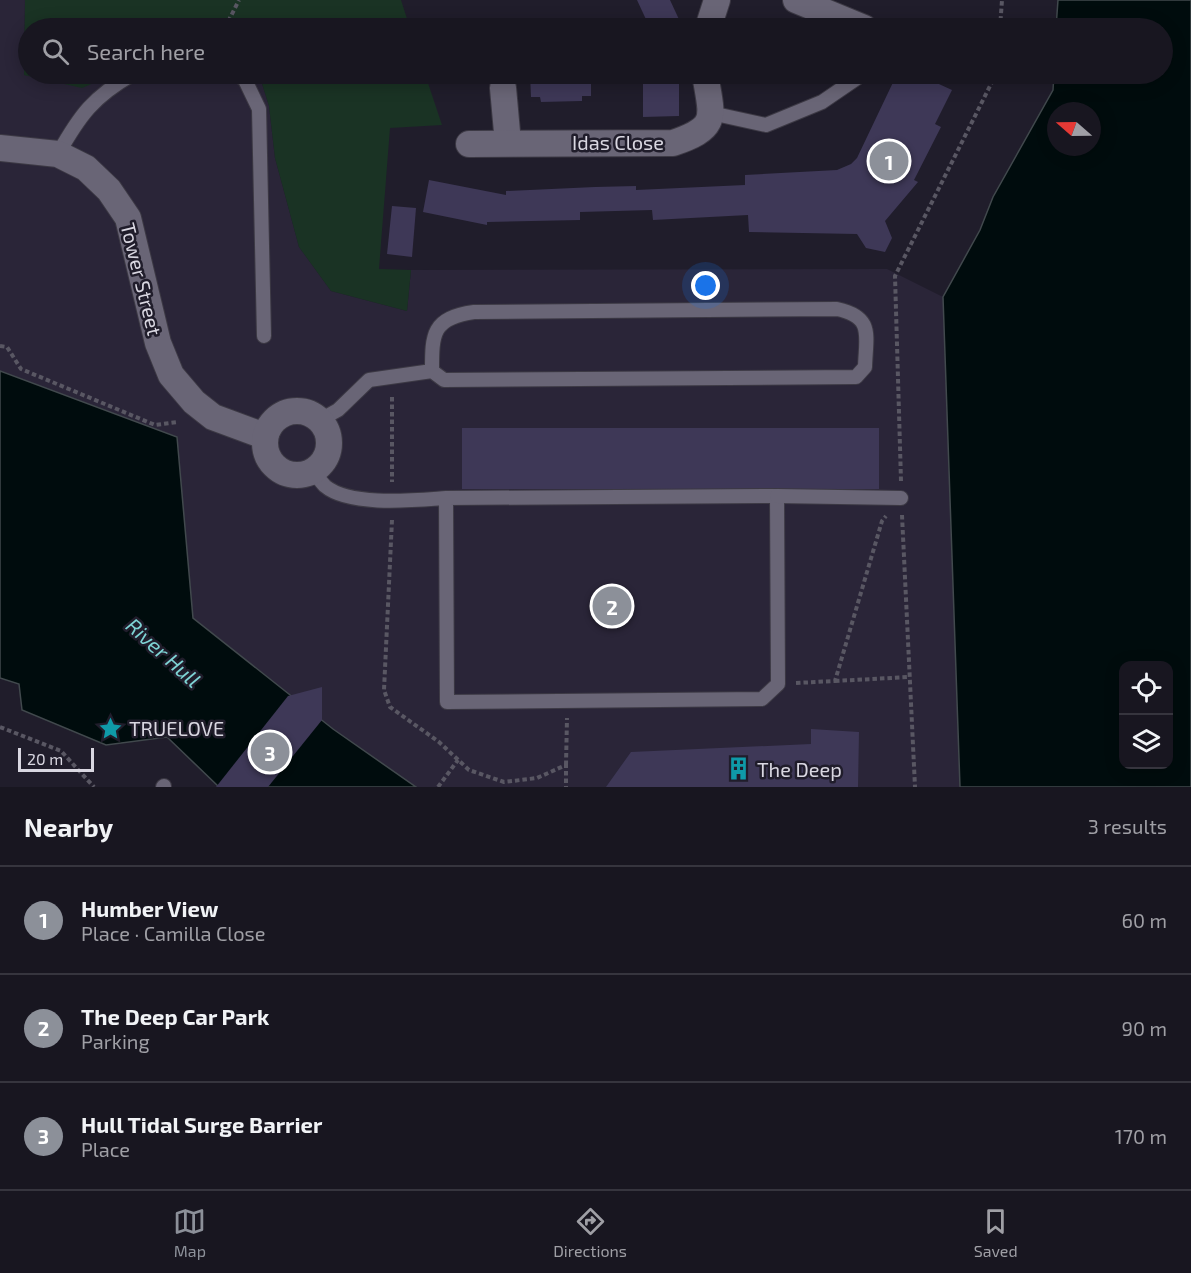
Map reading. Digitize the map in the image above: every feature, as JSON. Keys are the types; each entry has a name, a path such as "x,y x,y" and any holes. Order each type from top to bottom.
{"street":[{"path":"711,18 717,0"},
{"path":"796,0 840,18"},
{"path":"707,84 711,112"},
{"path":"503,88 508,143"},
{"name":"Idas Close","path":"469,144 673,143 696,135 708,124 711,112"},
{"name":"Tower Street","path":"0,148 58,154 86,168 109,190 128,218 164,360 171,375 194,402 213,417 260,434 267,431"},
{"path":"287,412 308,412 320,420 330,440 328,453 322,464 313,471 291,475 274,466 265,449 267,431 277,417 287,412"}],"lane":[{"path":"58,154 79,116 116,84"},
{"path":"247,84 259,110 264,336"},
{"path":"711,112 766,125 822,102 848,84"},
{"path":"320,420 338,410 369,380 432,371 444,380 856,377 865,367 867,330 863,319 855,313 837,309 474,312 455,315 439,324 432,342 432,371"},
{"path":"313,471 327,487 363,500 777,496 901,498"},
{"path":"446,498 447,702 762,699 778,684 777,496"}],"path":[{"path":"230,18 239,0"},
{"path":"1001,18 1002,0"},
{"path":"915,787 901,498 895,276 991,84"},
{"path":"0,346 7,347 21,369 155,424 213,417"},
{"path":"392,377 393,501 384,690 390,707 469,770 504,782 537,778 566,765"},
{"path":"835,681 882,521 901,498"},
{"path":"778,684 909,676"},
{"path":"566,787 567,701"},
{"path":"0,727 61,751 94,787"},
{"path":"438,787 458,760"}],"shaded area":[{"path":"0,0 25,0 25,18 18,18 18,84 262,84 269,106 275,158 299,247 331,291 407,311 411,270 887,269 943,297 960,787 416,787 333,729 193,618 177,437 0,371"}],"green space":[{"path":"25,0 401,0 407,18 25,18"},
{"path":"64,84 91,84 82,88"},
{"path":"262,84 428,84 442,125 390,128 379,269 411,270 407,311 331,291 299,247 275,158 269,106"}],"water":[{"path":"1058,0 1191,0 1191,787 960,787 943,297 980,230 993,197 1053,90 1053,84 1173,84 1173,18 1057,18"},
{"name":"River Hull","path":"0,371 177,437 193,618 333,729 416,787 219,787 167,737 106,745 22,710 19,684 0,678"}],"building":[{"path":"637,0 670,0 678,18 645,18"},
{"path":"530,84 591,84 591,96 582,96 582,101 541,102 540,97 531,97"},
{"path":"643,84 679,84 679,116 643,117"},
{"path":"892,84 939,84 952,90 935,124 941,127 914,180 918,182 885,221 892,238 885,252 866,248 857,234 749,232 748,215 653,220 652,210 580,212 580,220 487,222 487,225 423,212 429,180 506,195 506,191 595,187 636,186 636,190 745,185 745,175 837,170 851,164 857,158"},
{"path":"392,206 416,208 412,257 387,254"},
{"path":"462,428 879,428 879,489 462,489"},
{"path":"322,687 322,720 268,787 216,787 288,696"},
{"name":"The Deep","path":"811,729 859,732 858,787 606,787 631,752 811,744"}],"place":[{"name":"Humber View","path":"889,161"},
{"name":"The Deep Car Park","path":"612,606"},
{"name":"TRUELOVE","path":"111,728"},
{"name":"Hull Tidal Surge Barrier","path":"270,752"},
{"name":"The Deep","path":"739,769"}]}
